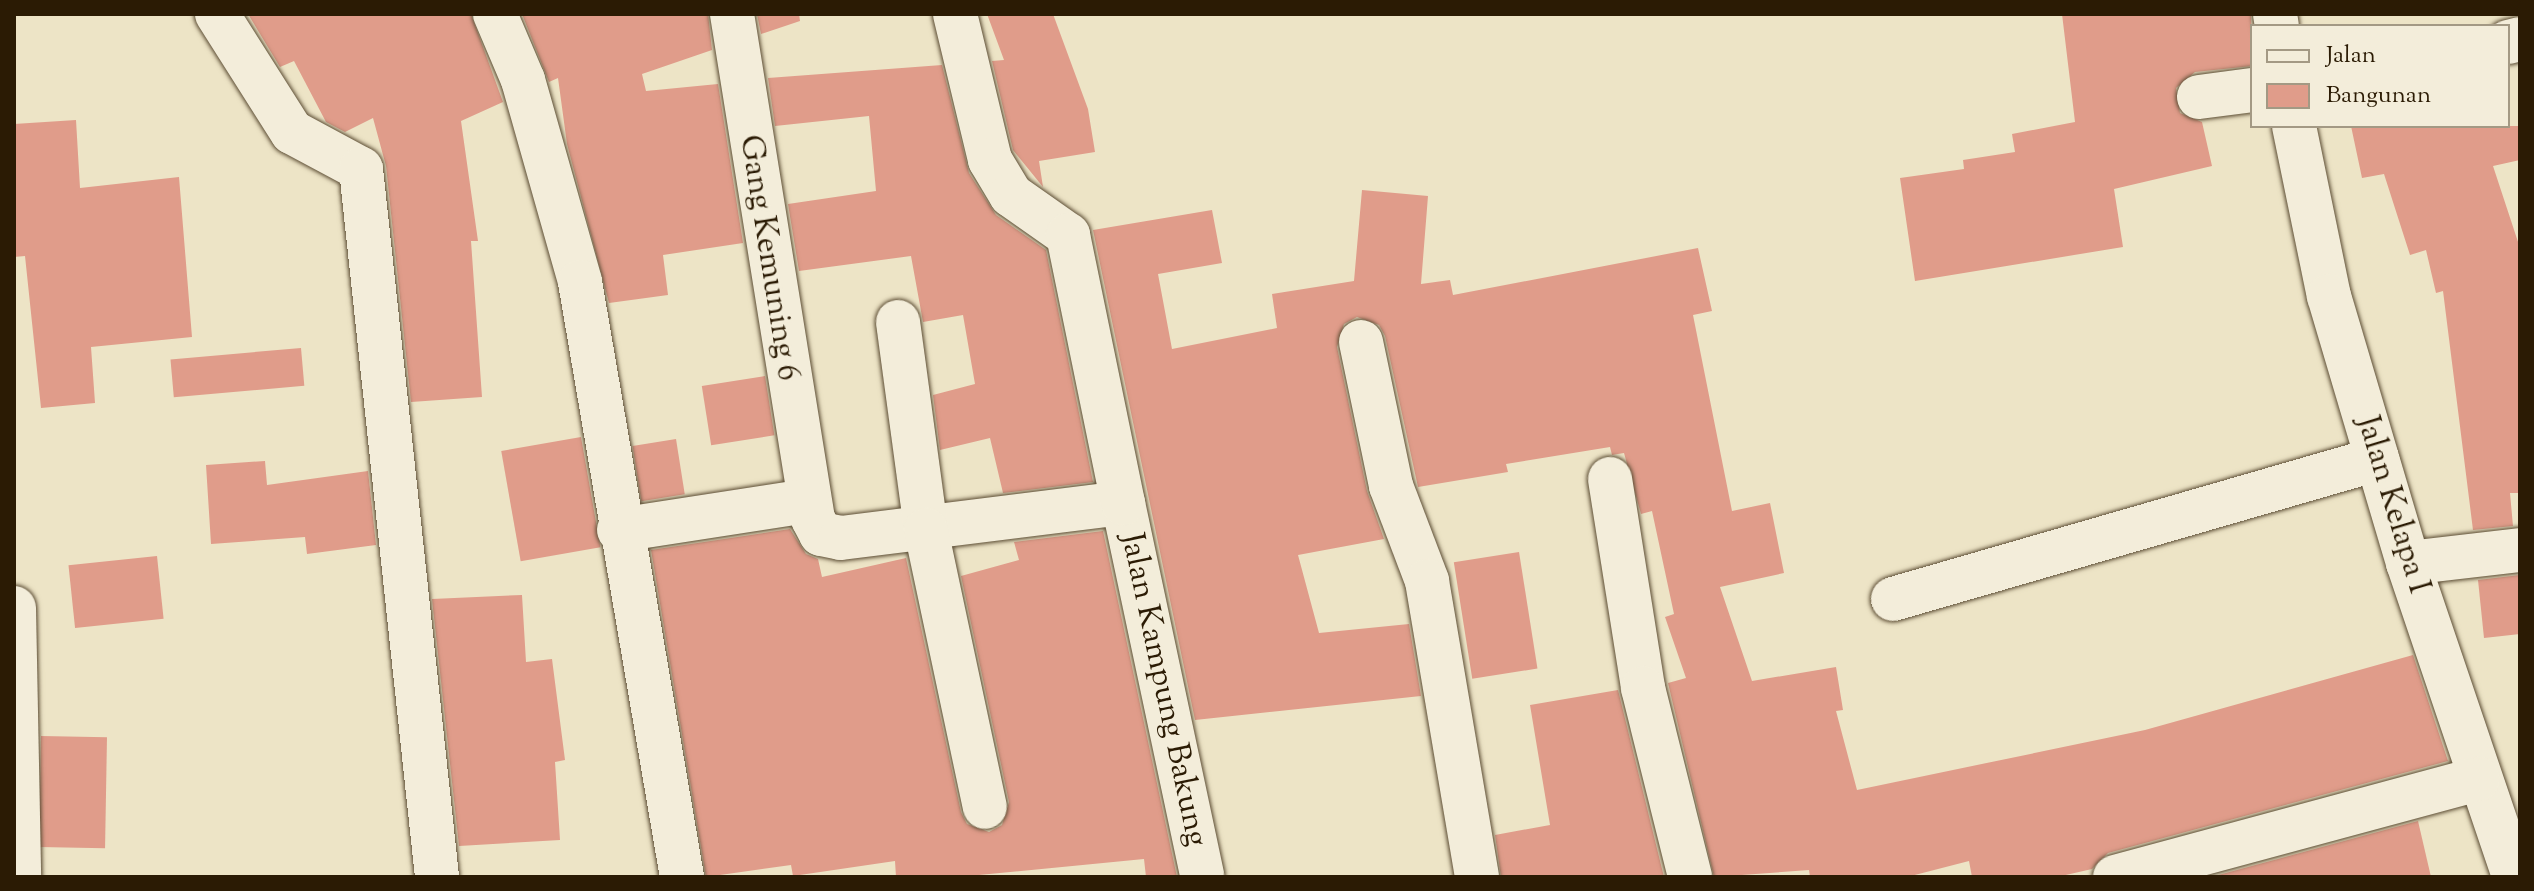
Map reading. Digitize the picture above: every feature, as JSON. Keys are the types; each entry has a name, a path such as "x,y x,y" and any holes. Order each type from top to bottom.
{"street":[{"path":"217,14 292,132 361,169 437,877"},
{"path":"495,14 523,80 580,282 619,530 682,877"},
{"name":"Gang Kemuning 6","path":"732,14 807,501"},
{"name":"Jalan Kampung Bakung","path":"955,14 990,160 1011,195 1068,235 1202,876"},
{"path":"2199,97 2250,90"},
{"name":"Jalan Kelapa I","path":"2294,128 2329,296 2408,563 2478,779 2511,834 2514,877"},
{"path":"898,322 926,530 985,807"},
{"path":"1361,342 1391,486 1427,581 1477,877"},
{"path":"1893,599 2377,459"},
{"path":"1610,479 1643,688 1690,877"},
{"path":"619,530 807,501"},
{"name":"Jalan Kampung Bakung","path":"807,501 821,534 831,539 926,530 1123,503"},
{"path":"2408,563 2520,550"},
{"path":"14,608 19,877"},
{"path":"2115,877 2478,779"}],"building":[{"path":"248,14 471,14 503,102 461,121 478,241 471,241 482,397 411,402 386,166 373,118 345,132 326,122 294,61 280,67"},
{"path":"522,14 708,14 712,50 642,74 646,91 718,84 743,243 663,255 668,295 609,303 567,144 558,78 549,82"},
{"path":"757,14 799,14 800,21 761,34"},
{"path":"987,14 1053,14 1088,109 1095,152 1039,161 1043,187 1013,150 992,61 1004,60"},
{"path":"2062,14 2251,14 2250,66 2195,72 2176,88 2180,113 2202,122 2212,166 2114,189 2123,247 1915,281 1900,178 1964,169 1963,160 2015,152 2012,134 2075,122"},
{"path":"942,65 969,173 996,215 1046,250 1093,482 1003,493 990,438 940,450 933,395 975,384 963,315 923,322 911,256 799,271 788,204 876,191 869,116 775,126 768,78"},
{"path":"76,120 80,188 179,177 192,337 91,347 95,403 41,408 25,256 14,257 14,124"},
{"path":"2520,126 2520,160 2493,166 2520,248 2520,493 2510,493 2513,526 2473,530 2443,291 2436,293 2426,250 2410,255 2384,174 2362,178 2351,128"},
{"path":"1362,190 1428,196 1421,284 1450,280 1453,295 1698,248 1712,311 1693,315 1732,511 1770,503 1784,573 1720,587 1752,681 1836,667 1843,710 1836,711 1857,790 2145,730 2413,655 2448,761 2108,853 2092,869 2057,877 1972,877 1969,861 1907,877 1810,877 1809,870 1714,877 1668,683 1686,678 1665,617 1674,614 1652,511 1641,514 1624,453 1612,455 1610,447 1506,464 1508,472 1418,487 1385,336 1379,325 1357,317 1344,324 1337,347 1367,491 1384,539 1298,555 1319,633 1409,624 1421,696 1195,720 1093,230 1212,210 1222,263 1158,274 1172,349 1277,328 1272,294 1354,281"},
{"path":"301,348 304,386 174,397 170,359"},
{"path":"765,376 774,435 711,445 702,386"},
{"path":"581,437 600,547 521,561 501,451"},
{"path":"676,439 685,494 641,501 633,446"},
{"path":"265,461 267,485 368,471 376,545 307,554 305,537 211,544 206,465"},
{"path":"790,529 806,554 818,559 822,577 906,558 961,812 967,824 989,832 1002,825 1009,802 961,576 1019,560 1014,542 1103,531 1177,877 1146,877 1144,859 958,877 896,877 895,861 793,876 791,865 706,877 651,550"},
{"path":"1519,552 1537,669 1472,679 1454,562"},
{"path":"157,556 164,619 75,628 68,565"},
{"path":"2520,575 2520,634 2484,638 2478,580"},
{"path":"522,595 526,662 552,659 565,760 555,762 560,840 459,846 432,599"},
{"path":"1618,690 1664,877 1501,877 1495,835 1550,825 1530,705"},
{"path":"41,736 107,737 105,848 39,847"},
{"path":"2418,821 2431,877 2211,877"}]}
